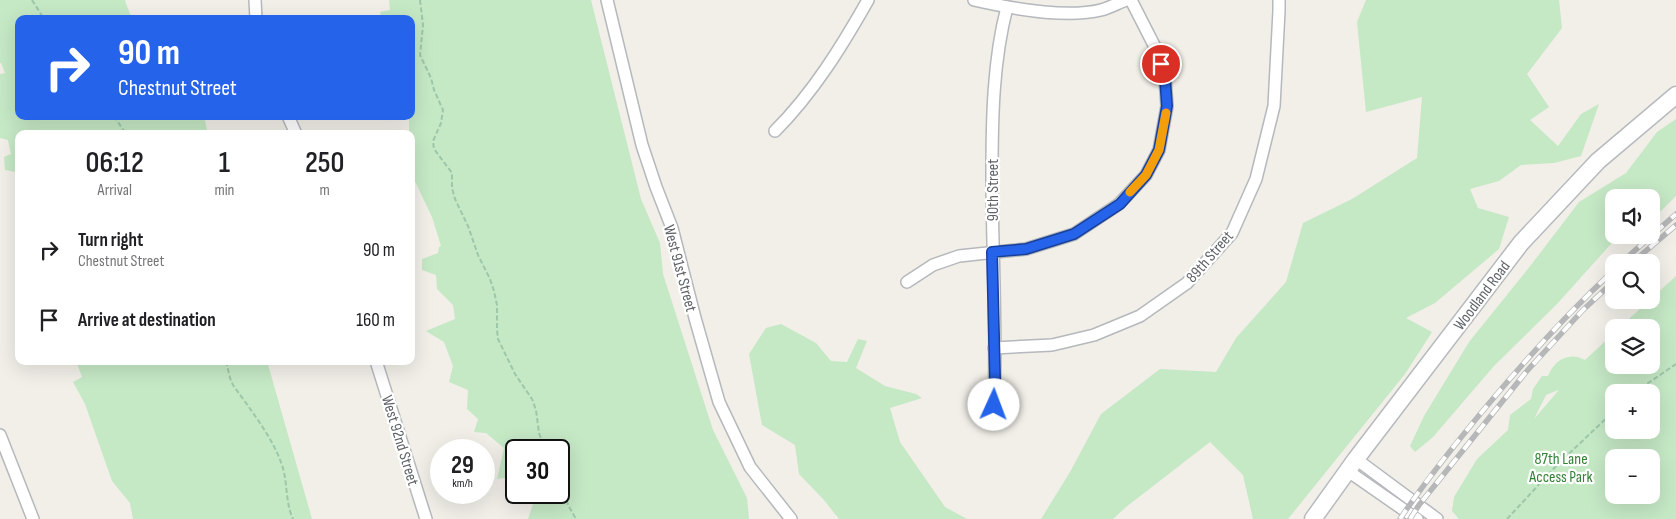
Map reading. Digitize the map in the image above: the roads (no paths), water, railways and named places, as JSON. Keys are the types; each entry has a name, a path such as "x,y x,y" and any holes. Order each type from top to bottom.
{"main road":[{"name":"Woodland Road","path":"1313,519 1521,243 1598,161 1676,95"}],"street":[{"path":"255,0 256,15"},
{"name":"West 91st Street","path":"607,0 642,145 672,228 719,402 750,467 791,519"},
{"path":"775,131 801,103 848,35 868,0"},
{"path":"974,0 1007,7 1071,14 1101,10 1126,0"},
{"path":"907,282 933,265 959,256 1026,249 1074,234 1120,204 1146,175 1159,150 1167,106 1165,78 1157,51 1131,0"},
{"name":"89th Street","path":"994,348 1052,345 1094,335 1140,316 1187,283 1232,233 1256,179 1274,106 1280,11 1279,0"},
{"name":"90th Street","path":"994,405 992,145 994,84 1007,7"},
{"name":"West 92nd Street","path":"377,365 426,519"},
{"path":"0,435 33,519"},
{"path":"1352,465 1417,519"},
{"path":"1352,465 1436,519"}],"railway":[{"path":"1631,254 1676,214"},
{"path":"1642,254 1676,225"},
{"path":"1400,519 1441,462 1501,389 1605,278"},
{"path":"1410,519 1419,505 1526,372 1583,310 1605,289"}],"park label":[{"name":"87th Lane Access Park","path":"1561,467"}]}
